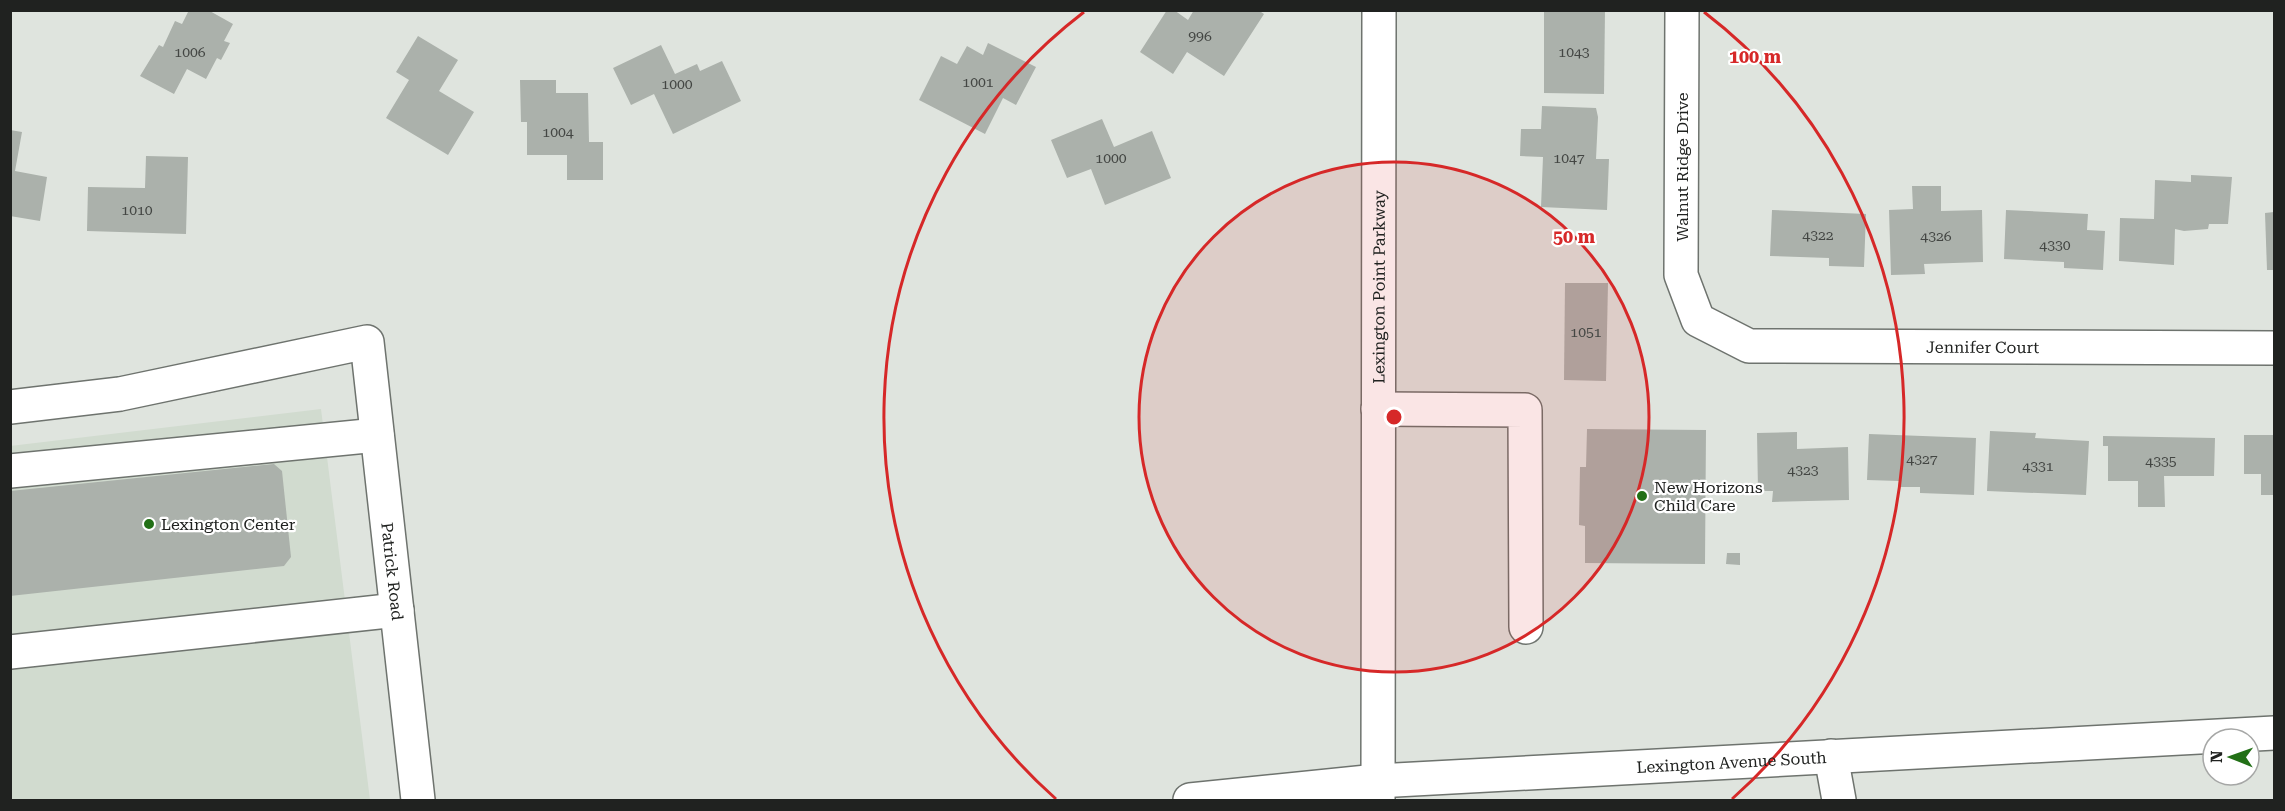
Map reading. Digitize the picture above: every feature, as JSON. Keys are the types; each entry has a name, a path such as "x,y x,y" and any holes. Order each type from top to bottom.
{"street":[{"name":"Lexington Point Parkway","path":"1378,791 1379,10"},
{"name":"Walnut Ridge Drive","path":"1682,10 1681,275 1698,320"},
{"name":"Jennifer Court","path":"1698,320 1749,346 2274,348"},
{"name":"Patrick Road","path":"10,407 120,394 367,342 418,801"},
{"path":"1378,409 1525,410 1526,627"},
{"path":"10,471 377,435"},
{"path":"10,652 397,610"},
{"name":"Lexington Avenue South","path":"1190,801 1378,791 1831,756 2274,733"},
{"path":"1831,756 1839,801"}],"shaded area":[{"name":"Lexington Center","path":"321,409 370,800 11,800 10,446"}],"building":[{"path":"189,10 208,10 233,24 224,41 230,43 221,60 217,58 206,79 187,69 174,94 140,76 159,45 163,47 175,21 182,24"},
{"path":"1167,10 1174,10 1188,20 1194,10 1258,10 1264,14 1224,76 1187,52 1173,74 1140,52"},
{"path":"1544,10 1605,10 1604,94 1544,93"},
{"path":"418,36 458,60 439,91 474,112 448,155 386,118 409,80 396,72"},
{"path":"988,43 1036,67 1016,105 1003,98 985,134 919,100 941,56 957,64 967,46 983,55"},
{"path":"661,45 675,74 697,64 700,71 722,61 741,101 673,134 654,94 631,105 613,68"},
{"path":"520,80 556,80 556,93 588,93 589,142 603,142 603,180 567,180 567,155 527,155 527,122 521,122"},
{"path":"1542,106 1596,108 1598,117 1596,159 1609,159 1607,210 1541,207 1543,157 1520,156 1521,129 1541,129"},
{"path":"1102,119 1114,147 1152,131 1171,178 1105,205 1091,169 1067,178 1051,140"},
{"path":"10,130 22,132 15,171 47,177 40,221 10,216"},
{"path":"146,156 188,157 186,234 87,231 88,187 145,188"},
{"path":"2191,175 2232,177 2228,224 2209,224 2208,229 2184,231 2175,229 2174,265 2119,261 2120,218 2154,219 2155,180 2191,182"},
{"path":"1912,186 1941,186 1941,211 1982,210 1983,262 1924,264 1925,274 1891,275 1889,210 1913,209"},
{"path":"1772,210 1866,214 1864,267 1829,266 1829,258 1770,256"},
{"path":"2006,210 2088,214 2087,230 2105,231 2103,270 2064,268 2064,262 2004,259"},
{"path":"2274,212 2274,270 2267,270 2265,213"},
{"path":"1565,283 1608,283 1606,381 1564,380"},
{"name":"New Horizons Child Care","path":"1587,429 1706,430 1705,564 1585,563 1585,526 1579,525 1580,467 1586,467"},
{"path":"1990,431 2036,433 2035,438 2089,441 2086,495 1987,491"},
{"path":"1797,432 1797,449 1848,447 1849,500 1772,502 1773,491 1758,491 1757,433"},
{"path":"1869,434 1976,438 1974,495 1920,493 1920,487 1898,487 1899,481 1867,480"},
{"path":"2244,435 2274,435 2274,495 2261,495 2261,474 2244,474"},
{"path":"2103,436 2215,438 2214,476 2164,476 2165,507 2138,507 2138,481 2108,481 2108,446 2103,446"},
{"name":"Lexington Center","path":"274,464 282,471 291,557 284,566 10,596 10,491"},
{"path":"1727,553 1740,553 1740,565 1726,564"}],"place":[{"name":"New Horizons Child Care","path":"1642,496"},
{"name":"Lexington Center","path":"149,524"}]}
